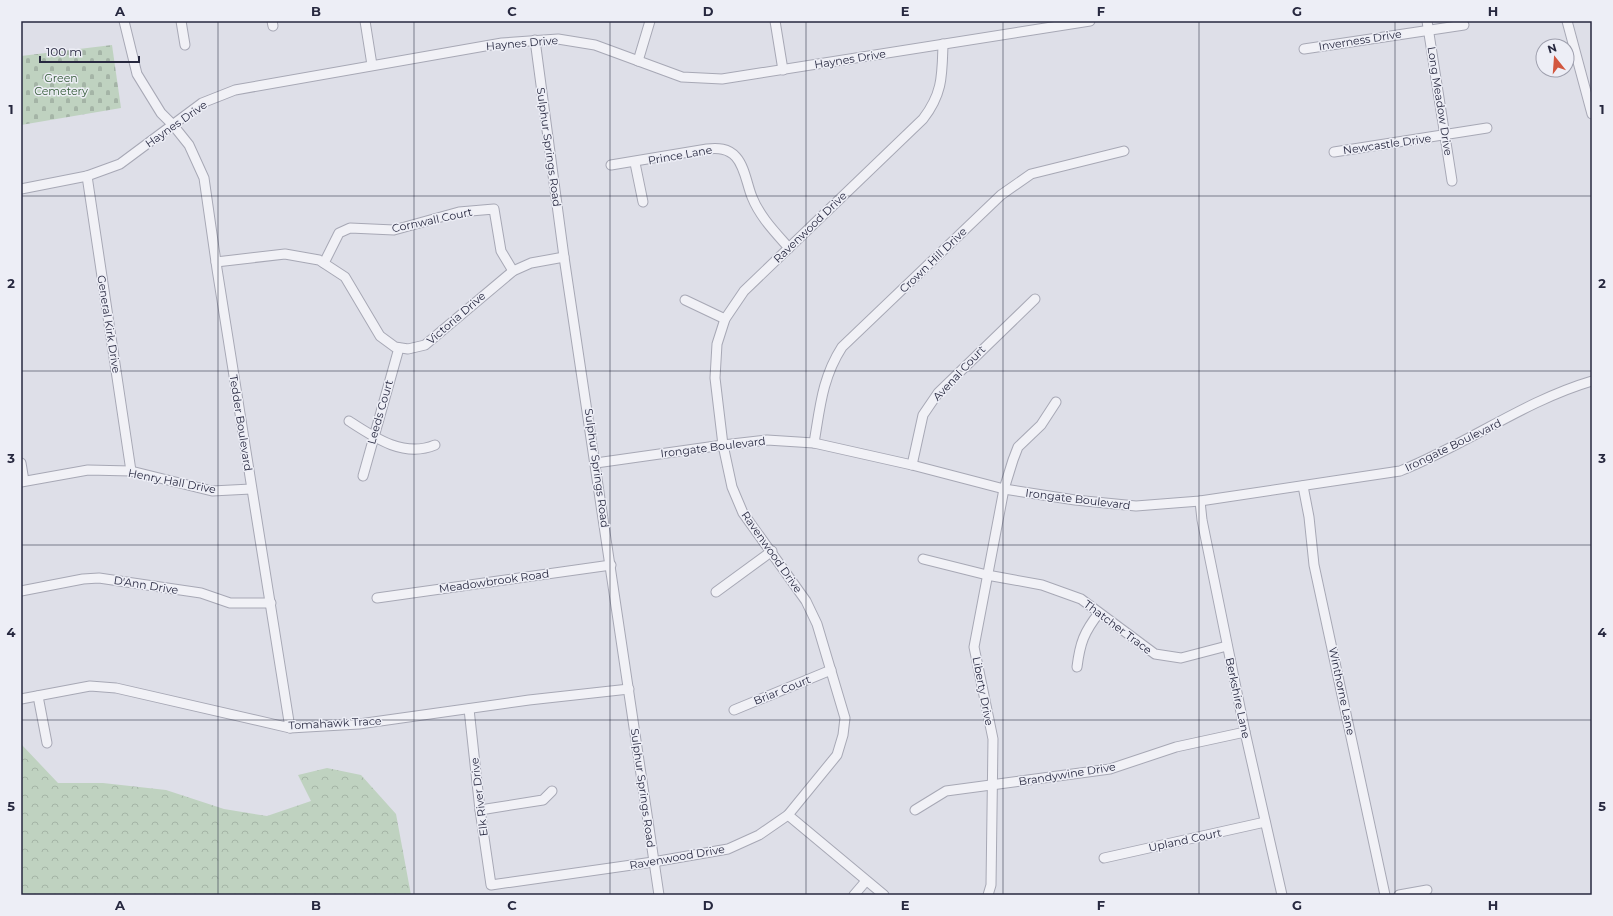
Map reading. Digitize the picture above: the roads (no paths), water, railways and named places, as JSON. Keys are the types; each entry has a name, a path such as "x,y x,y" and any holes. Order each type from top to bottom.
{"street":[{"name":"Tedder Boulevard","path":"124,21 137,74 161,113 189,145 204,178 251,489 271,603 290,728"},
{"path":"181,21 185,45"},
{"path":"365,21 372,65"},
{"path":"638,60 650,21"},
{"path":"775,21 783,70"},
{"name":"Haynes Drive","path":"21,189 87,176 120,164 202,103 235,90 502,43 558,39 595,45 682,77 722,79 1090,21"},
{"path":"1567,21 1592,114"},
{"name":"Inverness Drive","path":"1304,50 1428,25 1464,24"},
{"name":"Long Meadow Drive","path":"1428,25 1452,181"},
{"name":"Sulphur Springs Road","path":"535,40 564,257 596,463 659,895"},
{"name":"Ravenwood Drive","path":"491,885 653,862 728,849 759,835 788,815 837,755 843,735 845,718 817,624 806,601 772,551 743,513 732,487 723,445 715,378 718,344 725,319 744,291 923,119 932,107 939,92 942,78 943,44"},
{"name":"Newcastle Drive","path":"1334,152 1487,128"},
{"name":"Prince Lane","path":"612,165 635,163 707,149 718,148 729,151 737,158 752,198 764,219 789,248"},
{"name":"Crown Hill Drive","path":"814,443 825,379 831,364 842,347 1001,195 1031,174 1124,151"},
{"path":"635,163 643,202"},
{"name":"General Kirk Drive","path":"87,176 131,472"},
{"name":"Cornwall Court","path":"324,263 332,244 339,233 350,228 394,230 459,212 494,209 501,252 513,271"},
{"path":"216,262 285,254 319,260 345,277 380,336 395,347 399,348"},
{"name":"Victoria Drive","path":"399,348 408,350 425,345 513,271 531,263 564,257"},
{"name":"Avenal Court","path":"912,465 923,415 938,393 1035,299"},
{"path":"685,300 725,319"},
{"name":"Leeds Court","path":"363,476 399,348"},
{"name":"Irongate Boulevard","path":"596,463 767,440 814,443 912,465 1004,489 1074,500 1136,506 1200,501 1400,471 1426,461 1550,397 1592,381"},
{"name":"Liberty Drive","path":"988,895 991,885 993,739 974,647 1004,489 1018,446 1041,425 1056,402"},
{"path":"349,421 373,437 412,451 435,445"},
{"path":"21,463 22,482"},
{"name":"Henry Hall Drive","path":"22,482 88,470 131,472 212,491 251,489"},
{"name":"Winthorne Lane","path":"1303,486 1309,516 1314,565 1385,895"},
{"name":"Berkshire Lane","path":"1200,501 1202,520 1227,646 1282,895"},
{"path":"716,592 772,551"},
{"name":"Thatcher Trace","path":"923,559 987,576 1042,585 1080,599 1155,654 1181,658 1227,646"},
{"name":"Meadowbrook Road","path":"377,598 611,565"},
{"name":"D'Ann Drive","path":"21,591 99,578 201,593 230,603 271,603"},
{"path":"1077,667 1080,644 1089,625 1099,613"},
{"name":"Briar Court","path":"734,710 831,670"},
{"name":"Tomahawk Trace","path":"21,700 90,686 116,688 290,728 359,724 629,689"},
{"path":"38,696 47,743"},
{"name":"Elk River Drive","path":"469,709 480,810 491,885"},
{"name":"Brandywine Drive","path":"916,810 946,791 1110,769 1176,747 1245,732"},
{"path":"480,810 543,800 552,791"},
{"path":"788,815 884,895"},
{"name":"Upland Court","path":"1104,858 1265,822"},
{"path":"854,895 866,881"},
{"path":"1398,895 1427,890"}],"park label":[{"name":"Green Cemetery","path":"61,84"}]}
